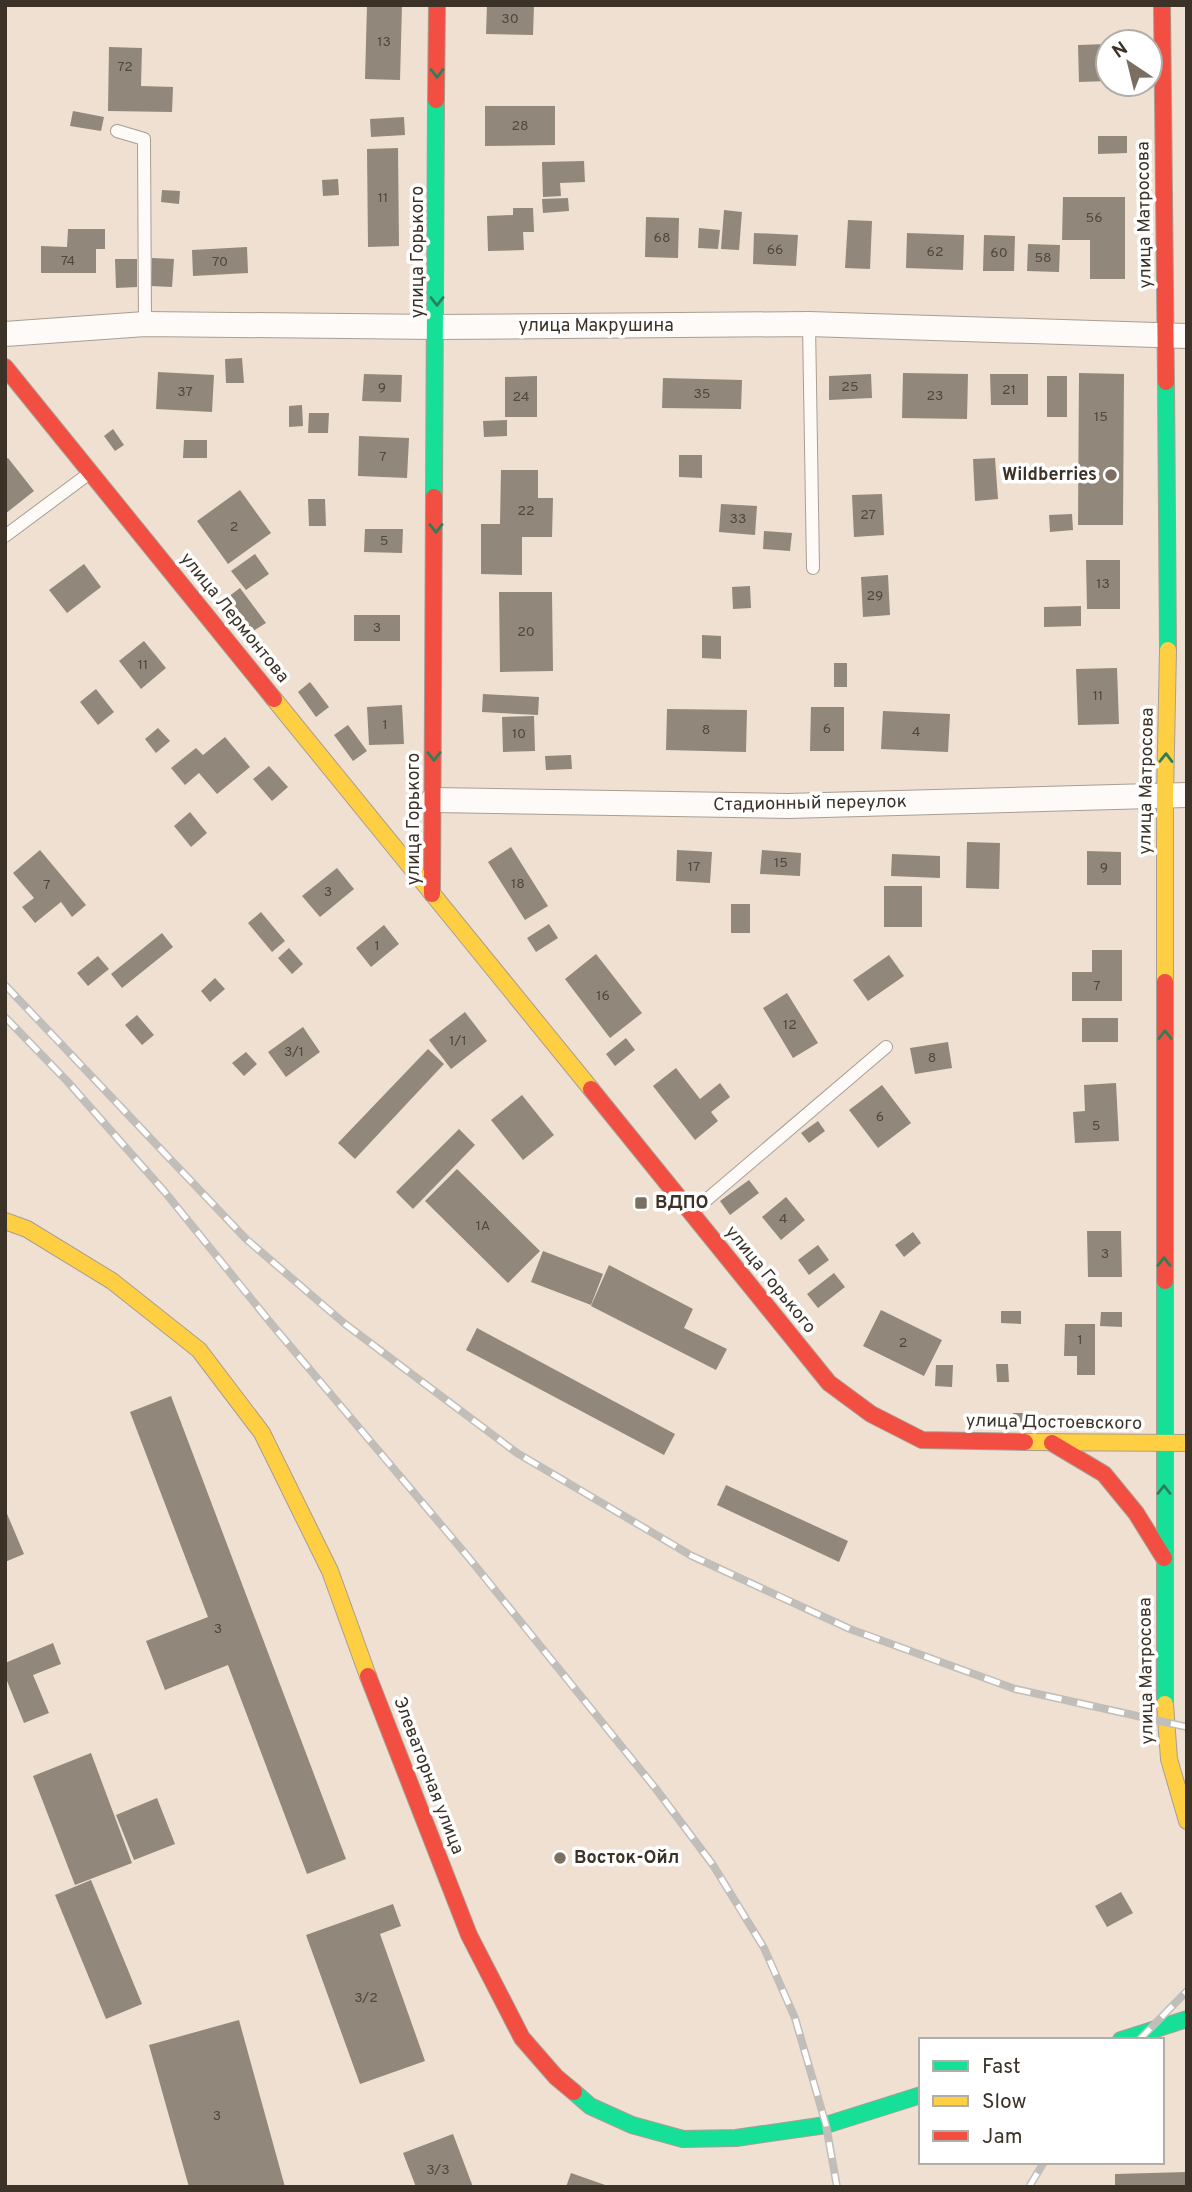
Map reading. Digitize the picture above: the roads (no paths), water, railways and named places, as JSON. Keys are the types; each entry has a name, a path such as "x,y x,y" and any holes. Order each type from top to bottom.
{"main road":[{"name":"улица Горького","path":"437,5 432,894 829,1383 871,1414 922,1440"},
{"name":"улица Матросова","path":"1163,5 1176,336 1169,619 1176,796 1164,1443 1166,1724 1169,1759 1187,1821"},
{"name":"улица Лермонтова","path":"5,367 432,894"},
{"name":"Элеваторная улица","path":"5,1221 27,1229 112,1281 199,1350 261,1433 330,1571 389,1732 469,1935 522,2038 555,2077 590,2106 632,2125 683,2139 737,2138 826,2124 919,2096"},
{"name":"улица Достоевского","path":"922,1440 1187,1443"},
{"path":"1052,1443 1104,1475 1136,1513 1164,1558"},
{"name":"улица Матросова","path":"1164,1558 1183,1499"},
{"path":"1127,2038 1187,2019"}],"street":[{"name":"улица Макрушина","path":"5,334 145,324 437,327 809,324 1176,336"},
{"name":"Стадионный переулок","path":"433,800 787,806 1176,796"}],"lane":[{"path":"117,131 144,139 145,324"},
{"path":"809,324 813,568"},
{"path":"5,536 91,472"},
{"path":"691,1213 886,1047"}],"railway":[{"path":"5,985 246,1239 345,1324 517,1453 692,1556 850,1629 1015,1689 1187,1727"},
{"path":"5,1017 67,1081 164,1191 274,1327 469,1558 656,1789 713,1865 764,1948 795,2018 826,2125 837,2187"},
{"path":"1141,2038 1187,1991"},
{"path":"1029,2187 1043,2164"}],"place":[{"name":"Wildberries","path":"1111,475"},
{"name":"ВДПО","path":"641,1203"},
{"name":"Восток-Ойл","path":"560,1858"}]}
